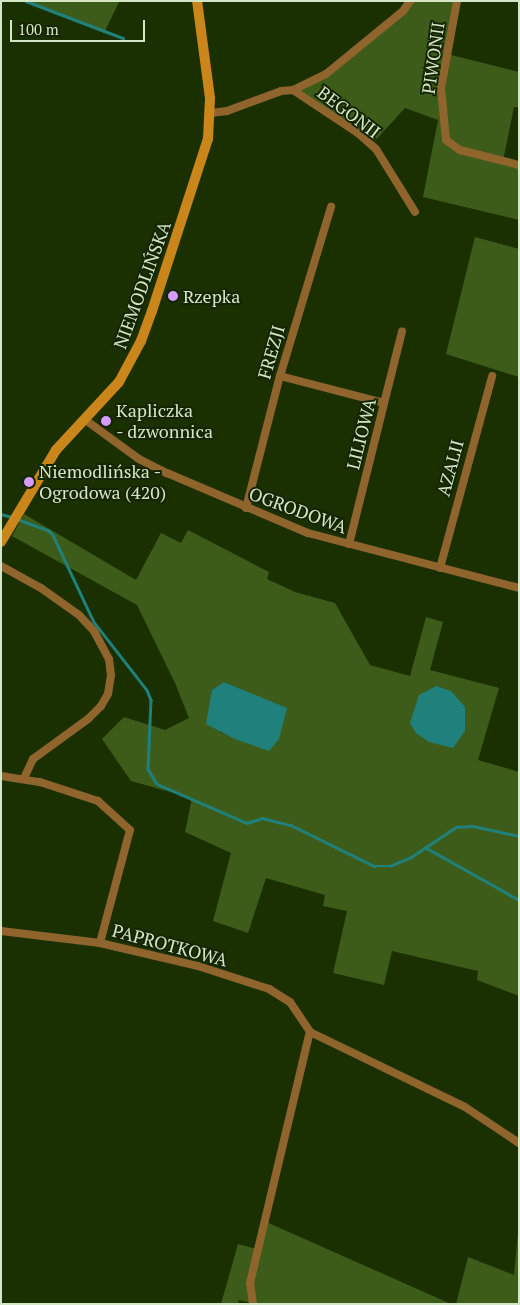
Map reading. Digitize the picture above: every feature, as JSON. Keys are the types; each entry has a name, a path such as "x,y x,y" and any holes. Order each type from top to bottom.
{"main road":[{"name":"NIEMODLIŃSKA","path":"1,542 56,450 119,382 141,341 204,158 211,113 197,1"}],"street":[{"path":"211,113 228,111 281,91 294,90 326,74 404,11 410,1"},
{"name":"PIWONII","path":"456,1 442,88 443,127 451,146 519,165"},
{"name":"BEGONII","path":"294,90 358,133 376,149 415,212"},
{"name":"FREZJI","path":"246,508 280,376 331,207"},
{"name":"LILIOWA","path":"349,544 402,332"},
{"path":"280,376 384,403"},
{"name":"AZALII","path":"440,568 492,376"},
{"name":"OGRODOWA","path":"84,419 139,459 246,508 308,533 519,588"},
{"path":"1,566 41,588 79,615 94,632 110,667 108,694 101,706 81,725 33,759 24,778"},
{"path":"1,776 24,778 98,801 130,830 100,943"},
{"name":"PAPROTKOWA","path":"1,931 100,943 198,966 269,989 290,1002 310,1032"},
{"path":"253,1304 250,1283 310,1032 465,1107 519,1143"}],"green space":[{"path":"21,1 117,1 119,2 104,33"},
{"path":"410,1 457,1 447,54 519,72 519,107 514,107 503,161 519,165 519,220 423,197 438,120 405,108 371,145 293,90 326,74"},
{"path":"475,237 519,249 519,377 446,354"},
{"path":"24,514 136,580 161,533 181,543 188,530 269,572 267,579 295,592 335,603 370,665 410,676 426,617 443,622 430,670 499,688 478,760 519,772 519,996 477,980 478,971 392,951 384,985 333,973 347,911 323,906 325,895 266,878 248,933 213,921 231,853 185,832 192,798 131,781 102,739 124,717 165,730 189,718 175,683 137,605 12,536","holes":["224,682 252,694 269,750 220,732"]},
{"path":"264,1221 451,1304 258,1304 239,1300 238,1304 221,1304 238,1244 257,1249"},
{"path":"519,1222 519,1304 456,1304 468,1257 514,1275"}],"water":[{"path":"224,682 287,708 279,739 269,751 235,739 206,724 212,690"},
{"path":"436,686 451,691 465,707 465,731 453,748 429,742 416,733 410,723 419,695"}],"waterway":[{"path":"26,1 123,38"},
{"path":"1,514 12,517"},
{"path":"17,519 48,530 53,535 94,622 147,690 151,700 148,769 157,784 247,823 262,818 291,825 374,866 390,866 411,857 456,827 473,826 519,836"},
{"path":"425,847 519,900"}],"place":[{"name":"Rzepka","path":"173,296"},
{"name":"Kapliczka - dzwonnica","path":"106,421"},
{"name":"Niemodlińska - Ogrodowa (420)","path":"29,482"}]}
